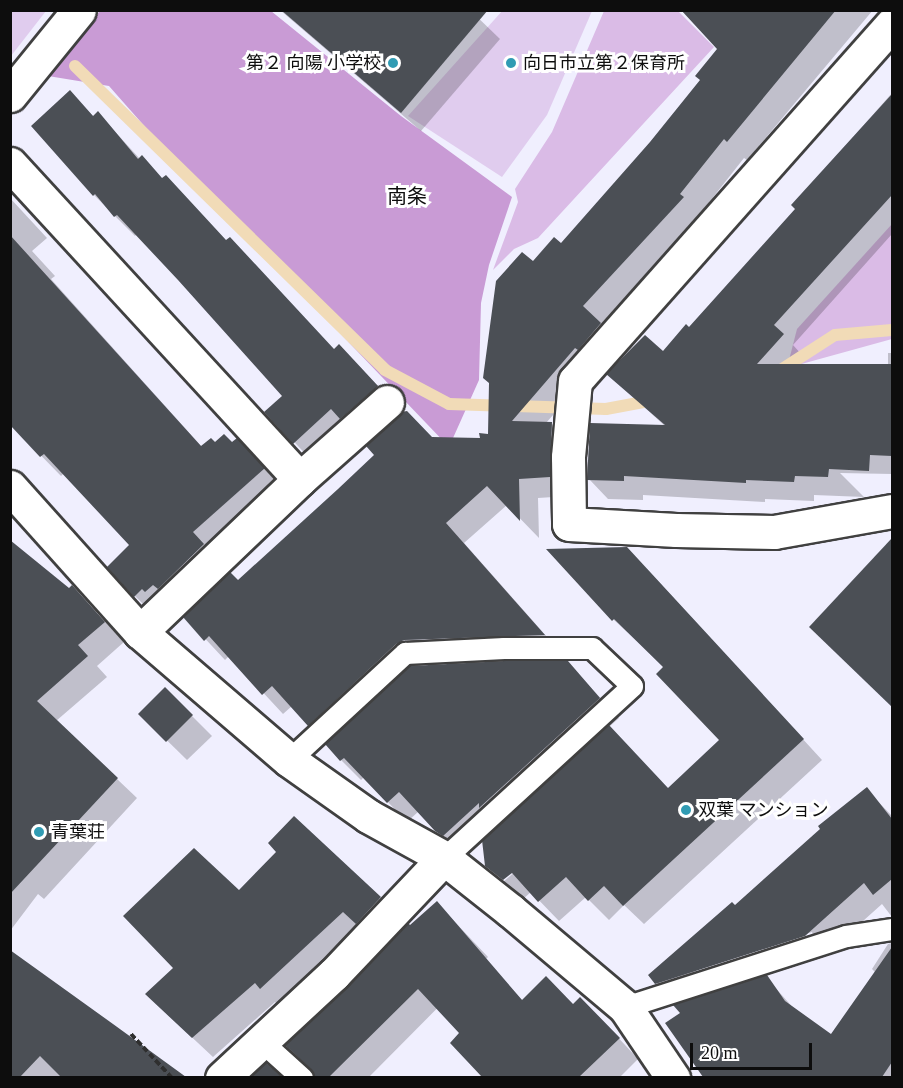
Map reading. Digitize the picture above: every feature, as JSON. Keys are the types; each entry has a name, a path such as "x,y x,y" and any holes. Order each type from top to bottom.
{"street":[{"path":"10,95 79,10"},
{"path":"892,24 575,381 567,457 569,524 774,532 892,511"},
{"path":"10,165 300,479"},
{"path":"140,632 300,479 387,402"},
{"path":"13,494 140,632 289,760 368,816 444,858 625,1007 673,1077"},
{"path":"222,1077 334,974 444,858"}],"lane":[{"path":"289,760 405,653 592,648 632,686 444,858"},
{"path":"625,1007 846,936 892,929"},
{"path":"260,1040 302,1077"}],"path":[{"path":"131,1034 172,1077"}],"shaded area":[{"name":"向日市立第２保育所","path":"503,10 592,11 547,115 502,177 408,116"},
{"path":"10,11 46,11 11,56"},
{"path":"100,11 271,11 401,116 512,197 489,265 481,303 479,380 449,447 177,163 109,86 48,76"},
{"path":"604,11 678,11 714,47 538,238 514,249 493,270 518,202 515,189 552,132"},
{"path":"892,224 892,339 787,368 797,329"}],"building":[{"name":"第２ 向陽 小学校","path":"281,10 488,10 401,113"},
{"path":"681,10 836,10 727,142 724,139 680,194 684,197 583,306 601,323 578,350 575,348 512,421 552,422 550,477 519,479 520,521 487,486 446,523 545,635 404,640 396,644 308,726 272,686 262,695 209,636 204,641 183,617 230,572 238,580 338,489 374,455 366,446 402,412 407,411 432,437 480,438 479,433 488,434 489,383 483,378 496,281 522,252 533,261 554,237 561,243 650,142 700,80 695,76 717,49"},
{"path":"70,90 93,116 98,111 138,159 142,155 162,178 166,175 226,240 230,237 334,349 339,344 378,386 340,419 331,409 293,444 264,412 282,396 178,280 117,215 114,217 95,194 93,196 31,126"},
{"path":"892,94 892,195 774,325 784,334 757,364 892,364 892,456 870,455 869,471 829,469 828,477 795,476 794,482 746,480 746,483 624,476 624,481 587,480 590,423 665,425 606,374 645,335 663,351 686,324 689,327 795,209 791,205"},
{"path":"10,235 201,446 211,438 215,442 224,434 232,442 237,438 265,468 193,532 204,544 158,589 153,585 145,592 142,589 134,597 107,567 129,545 44,454 40,457 10,425"},
{"path":"892,538 892,707 809,627"},
{"path":"10,540 69,588 72,585 105,622 78,645 88,656 37,701 118,778 10,894"},
{"path":"627,547 804,739 623,906 604,886 588,901 566,877 538,902 512,873 503,880 485,866 482,840 609,725 668,788 719,740 656,674 663,667 614,619 612,621 546,549"},
{"path":"504,661 568,661 600,698 479,808 479,803 443,836 435,831 399,792 387,803 344,758 340,761 325,744 410,666"},
{"path":"165,687 193,715 166,742 138,714"},
{"path":"867,787 892,819 892,879 873,895 864,883 805,936 655,984 648,975 732,902 735,905 820,829 818,826"},
{"path":"294,816 381,897 356,924 343,912 260,989 255,983 192,1038 145,994 173,968 123,916 194,848 239,890 276,852 268,843"},
{"path":"437,901 522,1000 546,976 573,1004 580,997 620,1038 579,1077 482,1077 450,1043 459,1033 418,989 329,1077 314,1077 311,1069 285,1045 347,988 408,923 410,925"},
{"path":"892,947 892,1062 882,1077 703,1077 665,1023 680,1013 673,1005 767,975 785,1001 831,1034"},
{"path":"10,950 186,1077 61,1077 40,1056 20,1077 10,1077"},
{"path":"266,1063 282,1077 251,1077"}],"waterway":[{"path":"75,66 385,370 449,404 606,409 654,400"},
{"path":"776,373 835,335 892,330"}],"place":[{"name":"第２ 向陽 小学校","path":"393,63"},
{"name":"向日市立第２保育所","path":"511,63"},
{"name":"双葉 マンション","path":"686,810"},
{"name":"青葉荘","path":"39,832"}],"district":[{"name":"南条","path":"407,196"}]}
